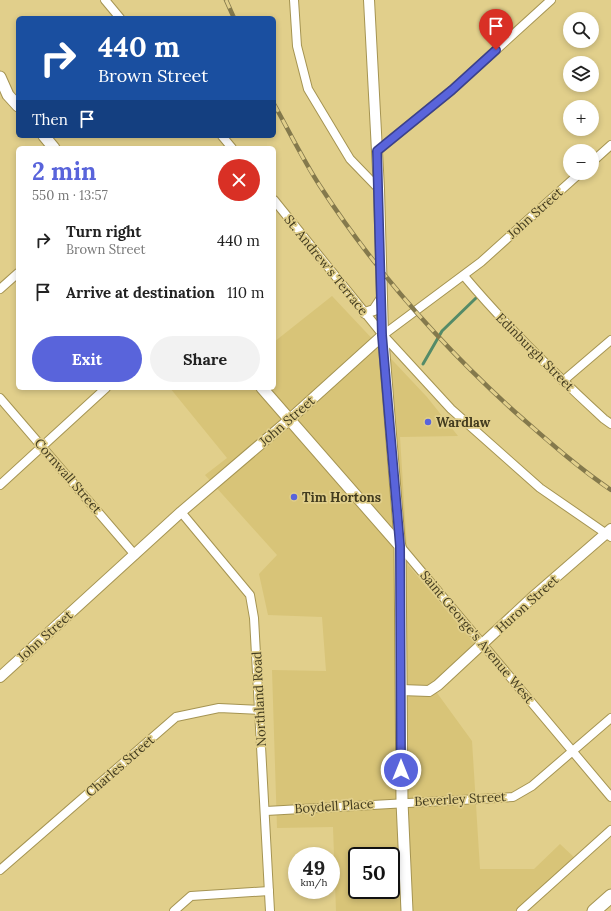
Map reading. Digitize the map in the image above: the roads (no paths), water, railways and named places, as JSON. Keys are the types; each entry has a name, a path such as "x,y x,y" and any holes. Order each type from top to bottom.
{"highway":[{"path":"594,911 611,896"}],"main road":[{"path":"0,78 8,95 16,104"},
{"path":"46,138 52,146"},
{"name":"Saint George's Avenue West","path":"264,390 400,546"},
{"path":"400,546 402,802 407,911"}],"street":[{"path":"105,0 118,16"},
{"path":"294,0 297,46 308,89 350,159 379,189"},
{"path":"369,0 379,189 382,335 400,546"},
{"path":"377,151 452,90 551,0"},
{"path":"224,138 230,146"},
{"path":"599,156 611,145"},
{"name":"John Street","path":"0,677 181,512 290,419 382,335 464,276 572,180"},
{"name":"St. Andrew's Terrace","path":"276,202 382,335 451,410 540,488 609,533"},
{"path":"0,289 16,275"},
{"name":"Edinburgh Street","path":"464,276 488,304 563,381 611,424"},
{"path":"365,313 374,310 382,298"},
{"path":"563,381 611,340"},
{"path":"0,485 104,390"},
{"name":"Cornwall Street","path":"0,398 135,555"},
{"name":"Northland Road","path":"181,512 250,595 254,618 266,811 270,911"},
{"name":"Huron Street","path":"401,690 429,691 438,686 534,596 609,533"},
{"name":"Saint George's Avenue West","path":"400,546 611,797"},
{"name":"Charles Street","path":"0,870 176,717 219,708 259,710"},
{"name":"Beverley Street","path":"402,802 513,797 532,786 611,718"},
{"name":"Boydell Place","path":"266,811 402,802"},
{"path":"521,911 611,830"},
{"path":"174,911 191,896 269,891"}],"waterway":[{"path":"423,364 442,331 476,298"}],"railway":[{"path":"226,0 233,16"},
{"path":"276,108 302,156 341,217 410,305 461,360 515,412 574,462 611,490"}],"place":[{"name":"Wardlaw","path":"428,422"},
{"name":"Tim Hortons","path":"294,497"}]}
